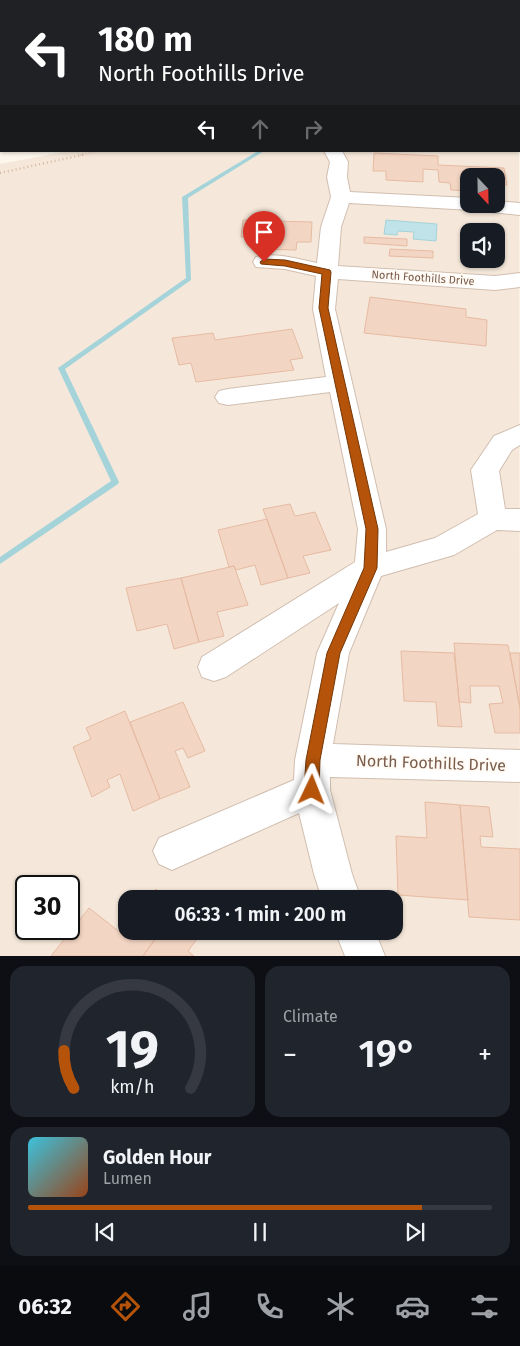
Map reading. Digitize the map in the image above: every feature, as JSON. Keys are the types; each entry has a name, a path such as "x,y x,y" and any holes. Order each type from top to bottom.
{"street":[{"path":"334,152 339,162 337,177 341,197 331,227 324,308 372,529 370,568 334,653 312,775 333,874 339,890"},
{"path":"341,197 471,204 520,209"},
{"name":"North Foothills Drive","path":"264,262 285,263 327,272 495,283 520,280"},
{"path":"228,397 340,383"},
{"path":"214,667 370,568 444,547 506,519 485,470 503,443 520,434"},
{"name":"North Foothills Drive","path":"172,851 312,775 520,766"},
{"path":"359,940 365,956"}],"path":[{"path":"0,173 95,152"}],"shaded area":[{"path":"63,152 519,152 520,956 0,956 0,164"}],"water":[{"path":"386,220 437,224 436,241 413,239 414,232 398,231 397,235 384,234"}],"building":[{"path":"374,153 438,156 438,165 504,168 460,168 460,190 451,190 450,183 439,182 438,170 423,169 423,182 386,180 386,171 373,171"},
{"path":"243,220 312,222 311,242 297,242 296,250 254,249 255,238 241,237"},
{"path":"364,237 407,239 407,246 364,243"},
{"path":"390,249 433,251 433,258 389,256"},
{"path":"370,297 466,309 466,317 487,320 486,346 364,333"},
{"path":"292,329 303,358 290,360 294,370 196,382 191,363 179,365 172,338 213,333 215,340"},
{"path":"290,504 295,516 315,512 331,550 303,556 310,573 288,578 263,509"},
{"path":"267,519 288,578 261,585 255,565 236,570 234,566 229,567 218,530"},
{"path":"234,566 248,605 217,612 224,636 199,642 181,578"},
{"path":"181,578 199,642 174,649 167,624 137,631 126,588"},
{"path":"454,643 508,645 520,708 520,733 495,733 489,704 503,703 499,686 470,686 471,703 459,702"},
{"path":"401,651 454,653 462,727 438,726 436,702 404,701"},
{"path":"510,653 520,653 520,708"},
{"path":"183,702 205,751 188,758 183,748 175,751 190,787 160,799 130,722"},
{"path":"125,711 160,799 133,811 120,774 107,780 110,787 92,797 73,747 91,739 86,728"},
{"path":"425,802 460,805 468,900 403,895 403,890 398,890 396,836 427,838"},
{"path":"460,805 489,807 493,837 480,836 481,847 520,849 520,920 469,917"},
{"path":"89,908 118,931 118,940 155,940 143,956 51,956 64,940 80,940 80,919"},
{"path":"155,940 196,940 188,951 194,956 143,956"}],"waterway":[{"path":"0,561 115,482 61,368 189,279 185,197 260,152"}],"route":[{"path":"264,262 285,263 327,272 324,308 372,529 370,568 334,653 313,760 312,790"}]}
